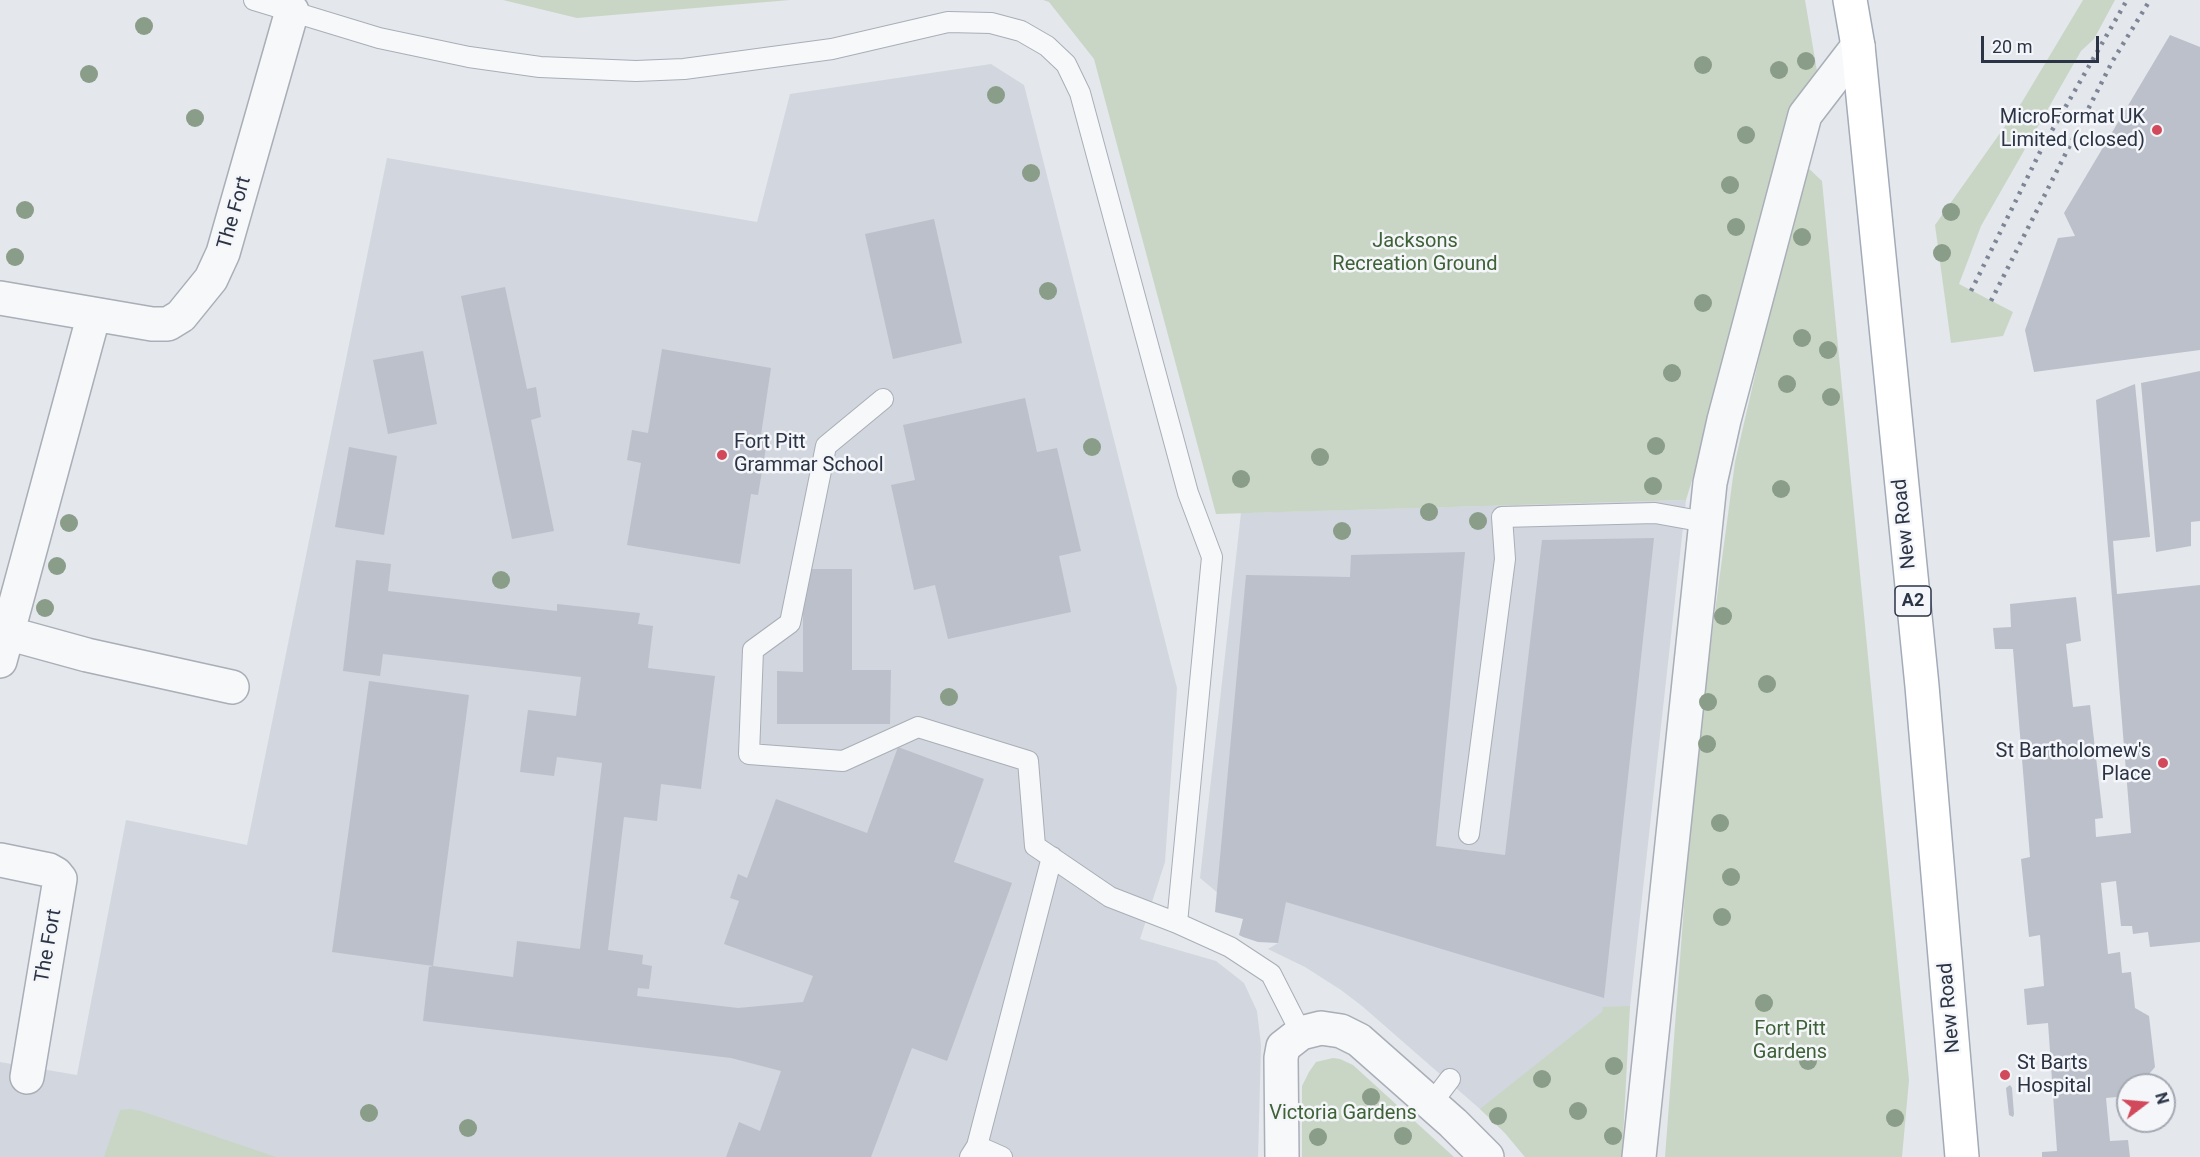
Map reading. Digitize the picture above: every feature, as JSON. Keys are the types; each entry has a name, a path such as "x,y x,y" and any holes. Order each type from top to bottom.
{"main road":[{"name":"New Road","path":"1850,0 1858,45 1921,675 1962,1157"}],"street":[{"name":"The Fort","path":"0,298 152,324 171,323 189,308 211,279 223,253 292,11"},
{"path":"1639,1157 1710,483 1724,420 1805,115 1858,45"},
{"path":"94,314 4,647 87,655 232,687"},
{"name":"The Fort","path":"0,860 49,870 60,879 27,1077"},
{"path":"1282,1157 1282,1052 1287,1043 1301,1033 1329,1028 1354,1036 1441,1091 1487,1157"}],"lane":[{"path":"254,0 379,38 508,64 557,69 636,71 684,69 832,49 948,22 991,23 1021,31 1047,46 1066,64 1080,93 1188,493 1212,557 1177,923"},
{"path":"884,399 826,446 790,623 753,650 750,754 843,761 918,727 1028,761 1035,846 1110,897 1230,947 1271,974 1301,1033"},
{"path":"1469,834 1505,559 1502,517 1655,513 1706,522"},
{"path":"1002,1157 974,1152 1052,857"}],"shaded area":[{"name":"Fort Pitt Grammar School","path":"991,64 1024,85 1177,688 1165,862 1140,939 1216,961 1244,983 1257,1011 1261,1045 1258,1157 0,1157 0,1062 77,1075 126,820 247,845 387,158 757,222 790,94"},
{"path":"1686,500 1617,1124 1525,1157 1505,1133 1480,1109 1362,1006 1305,967 1268,949 1278,943 1200,878 1241,513"}],"green space":[{"path":"503,0 790,0 577,18"},
{"name":"Jacksons Recreation Ground","path":"1043,0 1805,0 1817,71 1686,500 1216,514 1094,59 1049,2"},
{"path":"2083,0 2115,0 2094,39 2081,51 1981,226 1959,284 2013,312 2003,336 1951,343 1935,225 2022,102"},
{"name":"Fort Pitt Gardens","path":"1804,164 1822,181 1909,1080 1902,1157 1665,1157 1695,761 1735,462"},
{"path":"1630,1006 1622,1157 1525,1157 1505,1133 1480,1109 1602,1012 1603,1007"},
{"name":"Victoria Gardens","path":"1333,1058 1353,1065 1454,1157 1302,1157 1302,1086 1316,1062"},
{"path":"130,1109 276,1157 104,1157 120,1110"}],"building":[{"name":"MicroFormat UK Limited (closed)","path":"2170,35 2200,47 2200,350 2034,372 2025,330 2058,238 2075,236 2064,213"},
{"path":"934,219 962,343 893,359 865,234"},
{"path":"505,287 527,389 536,387 541,417 531,420 554,531 512,539 461,296"},
{"path":"662,349 771,368 761,435 768,436 758,495 751,494 740,564 627,545 641,463 627,460 632,430 648,433"},
{"path":"423,351 437,424 388,434 373,360"},
{"path":"2200,371 2200,521 2191,522 2191,546 2156,552 2141,383"},
{"name":"St Bartholomew's Place","path":"2135,384 2150,537 2113,541 2117,594 2200,585 2200,942 2150,947 2148,932 2133,934 2132,926 2121,926 2116,881 2101,883 2108,954 2120,952 2122,973 2131,972 2135,1008 2149,1016 2155,1067 2150,1073 2116,1073 2116,1097 2106,1098 2110,1141 2128,1140 2130,1157 2042,1157 2042,1152 2057,1151 2048,1023 2027,1025 2024,989 2044,986 2040,935 2029,937 2021,859 2030,857 2013,649 1995,649 1993,628 2011,627 2010,604 2076,597 2081,641 2066,644 2073,707 2090,705 2103,818 2095,819 2096,837 2131,833 2096,400"},
{"path":"1025,398 1037,452 1057,448 1081,551 1059,556 1071,612 948,639 935,585 914,590 891,485 915,480 903,425"},
{"path":"349,447 397,456 384,535 335,527"},
{"path":"1654,538 1604,998 1286,902 1278,943 1258,942 1243,937 1239,935 1243,919 1215,912 1246,575 1350,577 1351,555 1465,552 1436,846 1505,855 1542,540"},
{"path":"356,560 391,564 388,591 557,611 557,604 640,613 638,624 653,626 648,668 715,676 701,789 661,784 657,821 624,817 608,950 643,955 642,964 652,966 649,989 638,988 637,996 738,1008 803,1002 813,976 724,944 739,901 730,898 738,874 747,878 776,799 867,833 898,747 984,779 954,862 1012,883 947,1061 912,1048 871,1157 726,1157 739,1122 760,1131 781,1071 731,1058 423,1021 429,967 513,977 517,941 580,949 602,763 557,757 554,776 520,772 528,710 576,716 581,677 383,654 380,676 343,671"},
{"path":"803,569 852,569 852,670 891,670 890,724 777,724 777,671 803,672"},
{"path":"369,681 469,695 433,966 332,952"},
{"path":"2010,1085 2013,1117 2009,1115 2006,1088"}],"railway":[{"path":"1971,291 2043,146 2127,0"},
{"path":"1991,301 2112,62 2150,0"}],"place":[{"name":"MicroFormat UK Limited (closed)","path":"2157,130"},
{"name":"Fort Pitt Grammar School","path":"722,455"},
{"name":"St Bartholomew's Place","path":"2163,763"},
{"name":"St Barts Hospital","path":"2005,1075"}]}
